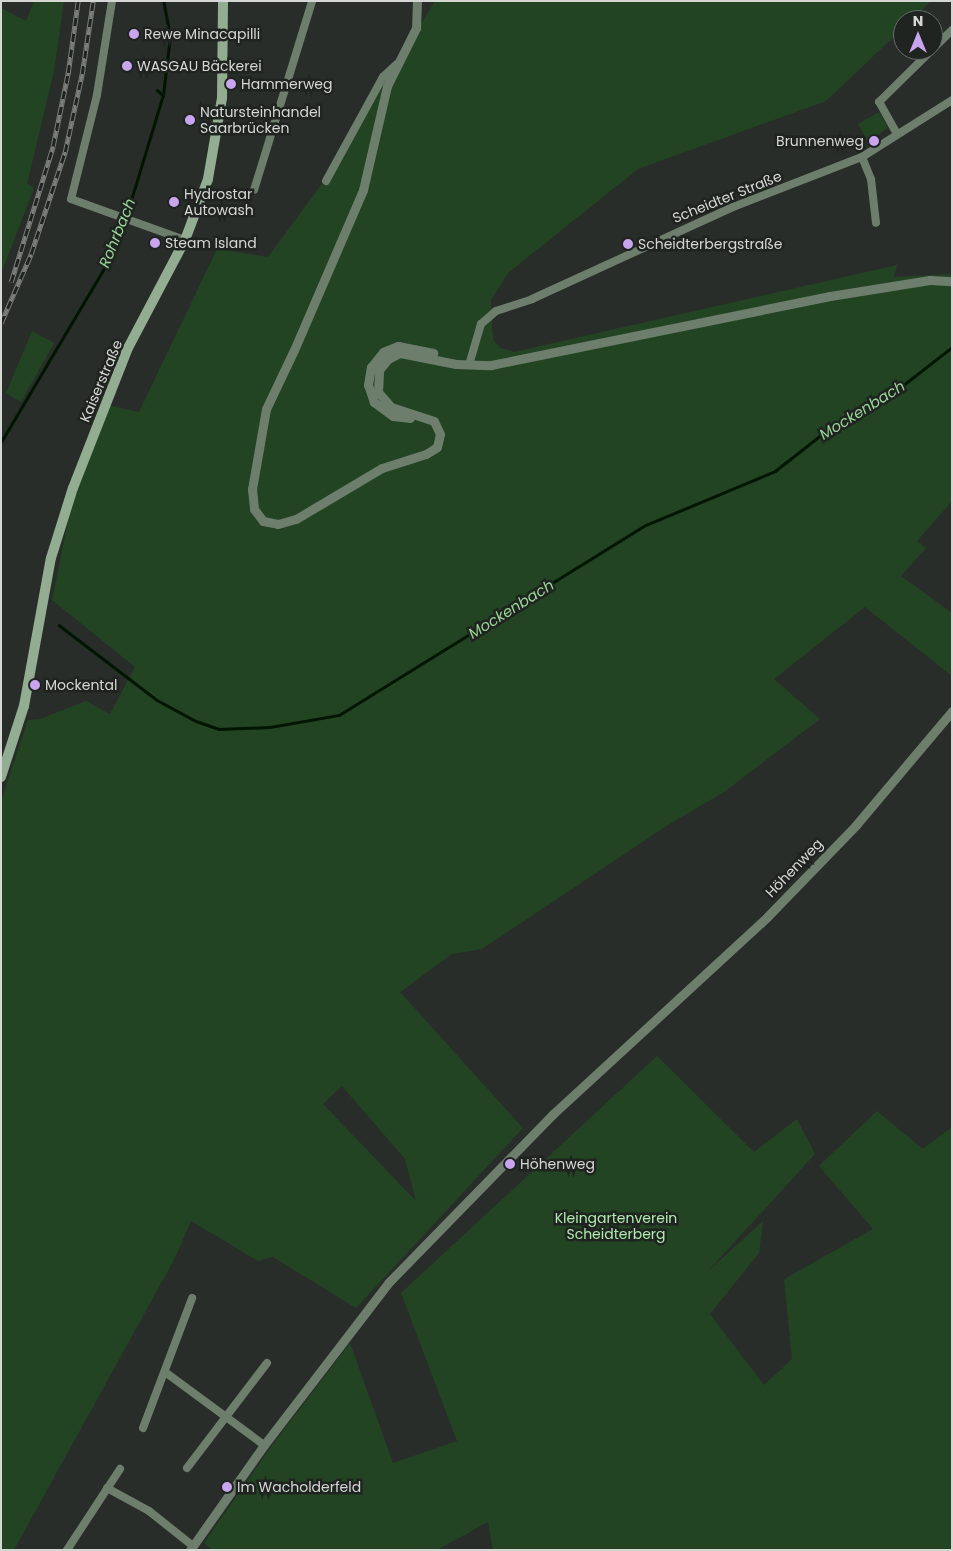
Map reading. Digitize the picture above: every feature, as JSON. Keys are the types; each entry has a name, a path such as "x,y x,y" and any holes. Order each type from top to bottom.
{"main road":[{"name":"Kaiserstraße","path":"1,777 24,706 51,558 72,492 128,348 185,240 203,198 214,152 222,98 222,1"}],"street":[{"path":"112,1 97,96 71,199 131,218 185,240"},
{"path":"254,190 312,1"},
{"path":"417,1 416,28 387,86 363,190 294,350 266,409 252,489 258,516 269,524 285,523 382,468 426,454 437,447 440,439 434,421 386,403 377,384 382,364 400,353 469,364 514,361 830,296 930,280 952,281"},
{"path":"897,134 879,102 952,30"},
{"path":"326,181 383,77 401,61"},
{"name":"Scheidter Straße","path":"469,364 481,324 496,311 532,299 733,207 862,157 952,100"},
{"path":"862,157 869,170 876,223"},
{"name":"Höhenweg","path":"191,1548 264,1444 389,1282 446,1221 594,1075 766,916 856,825 952,711"},
{"path":"143,1428 192,1298"},
{"path":"187,1468 267,1363"},
{"path":"165,1372 264,1444"},
{"path":"67,1550 120,1470"},
{"path":"107,1488 149,1511 191,1548"}],"green space":[{"path":"34,1 64,1 54,71 27,184 34,188 1,274 1,8 26,21"},
{"path":"435,1 931,1 922,10 893,10 893,37 826,101 638,169 508,273 491,300 493,339 500,348 514,352 897,265 894,277 952,274 952,501 917,541 926,548 901,576 952,613 952,676 865,607 774,679 820,719 724,792 668,825 482,949 452,954 400,992 523,1128 356,1308 273,1257 258,1261 191,1221 175,1258 14,1550 1,1550 1,801 28,720 40,719 86,701 110,714 135,667 52,600 70,511 108,405 139,412 217,249 268,257 330,173","holes":["342,1086 405,1159 416,1201 323,1104"]},
{"path":"879,112 888,127 869,143 858,124"},
{"path":"32,331 54,343 21,402 6,393"},
{"name":"Kleingartenverein Scheidterberg","path":"657,1056 754,1152 797,1119 815,1154 707,1272 763,1221 759,1253 710,1314 764,1385 792,1359 784,1279 873,1229 819,1166 877,1111 923,1149 952,1127 952,1550 493,1550 488,1522 437,1550 213,1550 204,1543 270,1448 350,1343 393,1463 457,1441 401,1293"}],"waterway":[{"name":"Rohrbach","path":"1,442 108,262 125,220 163,95 170,36 163,1"},
{"name":"Rohrbach","path":"157,90 163,95"},
{"name":"Mockenbach","path":"59,625 157,700 196,721 219,729 270,727 339,715 646,525 775,471 826,431 893,393 952,347"}],"railway":[{"path":"11,282 53,146 68,73 78,1"},
{"path":"1,323 31,254 65,152 82,74 93,1"}],"place":[{"name":"Rewe Minacapilli","path":"134,34"},
{"name":"WASGAU Bäckerei","path":"127,66"},
{"name":"Hammerweg","path":"231,84"},
{"name":"Natursteinhandel Saarbrücken","path":"190,120"},
{"name":"Brunnenweg","path":"874,141"},
{"name":"Hydrostar Autowash","path":"174,202"},
{"name":"Steam Island","path":"155,243"},
{"name":"Scheidterbergstraße","path":"628,244"},
{"name":"Mockental","path":"35,685"},
{"name":"Höhenweg","path":"510,1164"},
{"name":"Im Wacholderfeld","path":"227,1487"}]}
